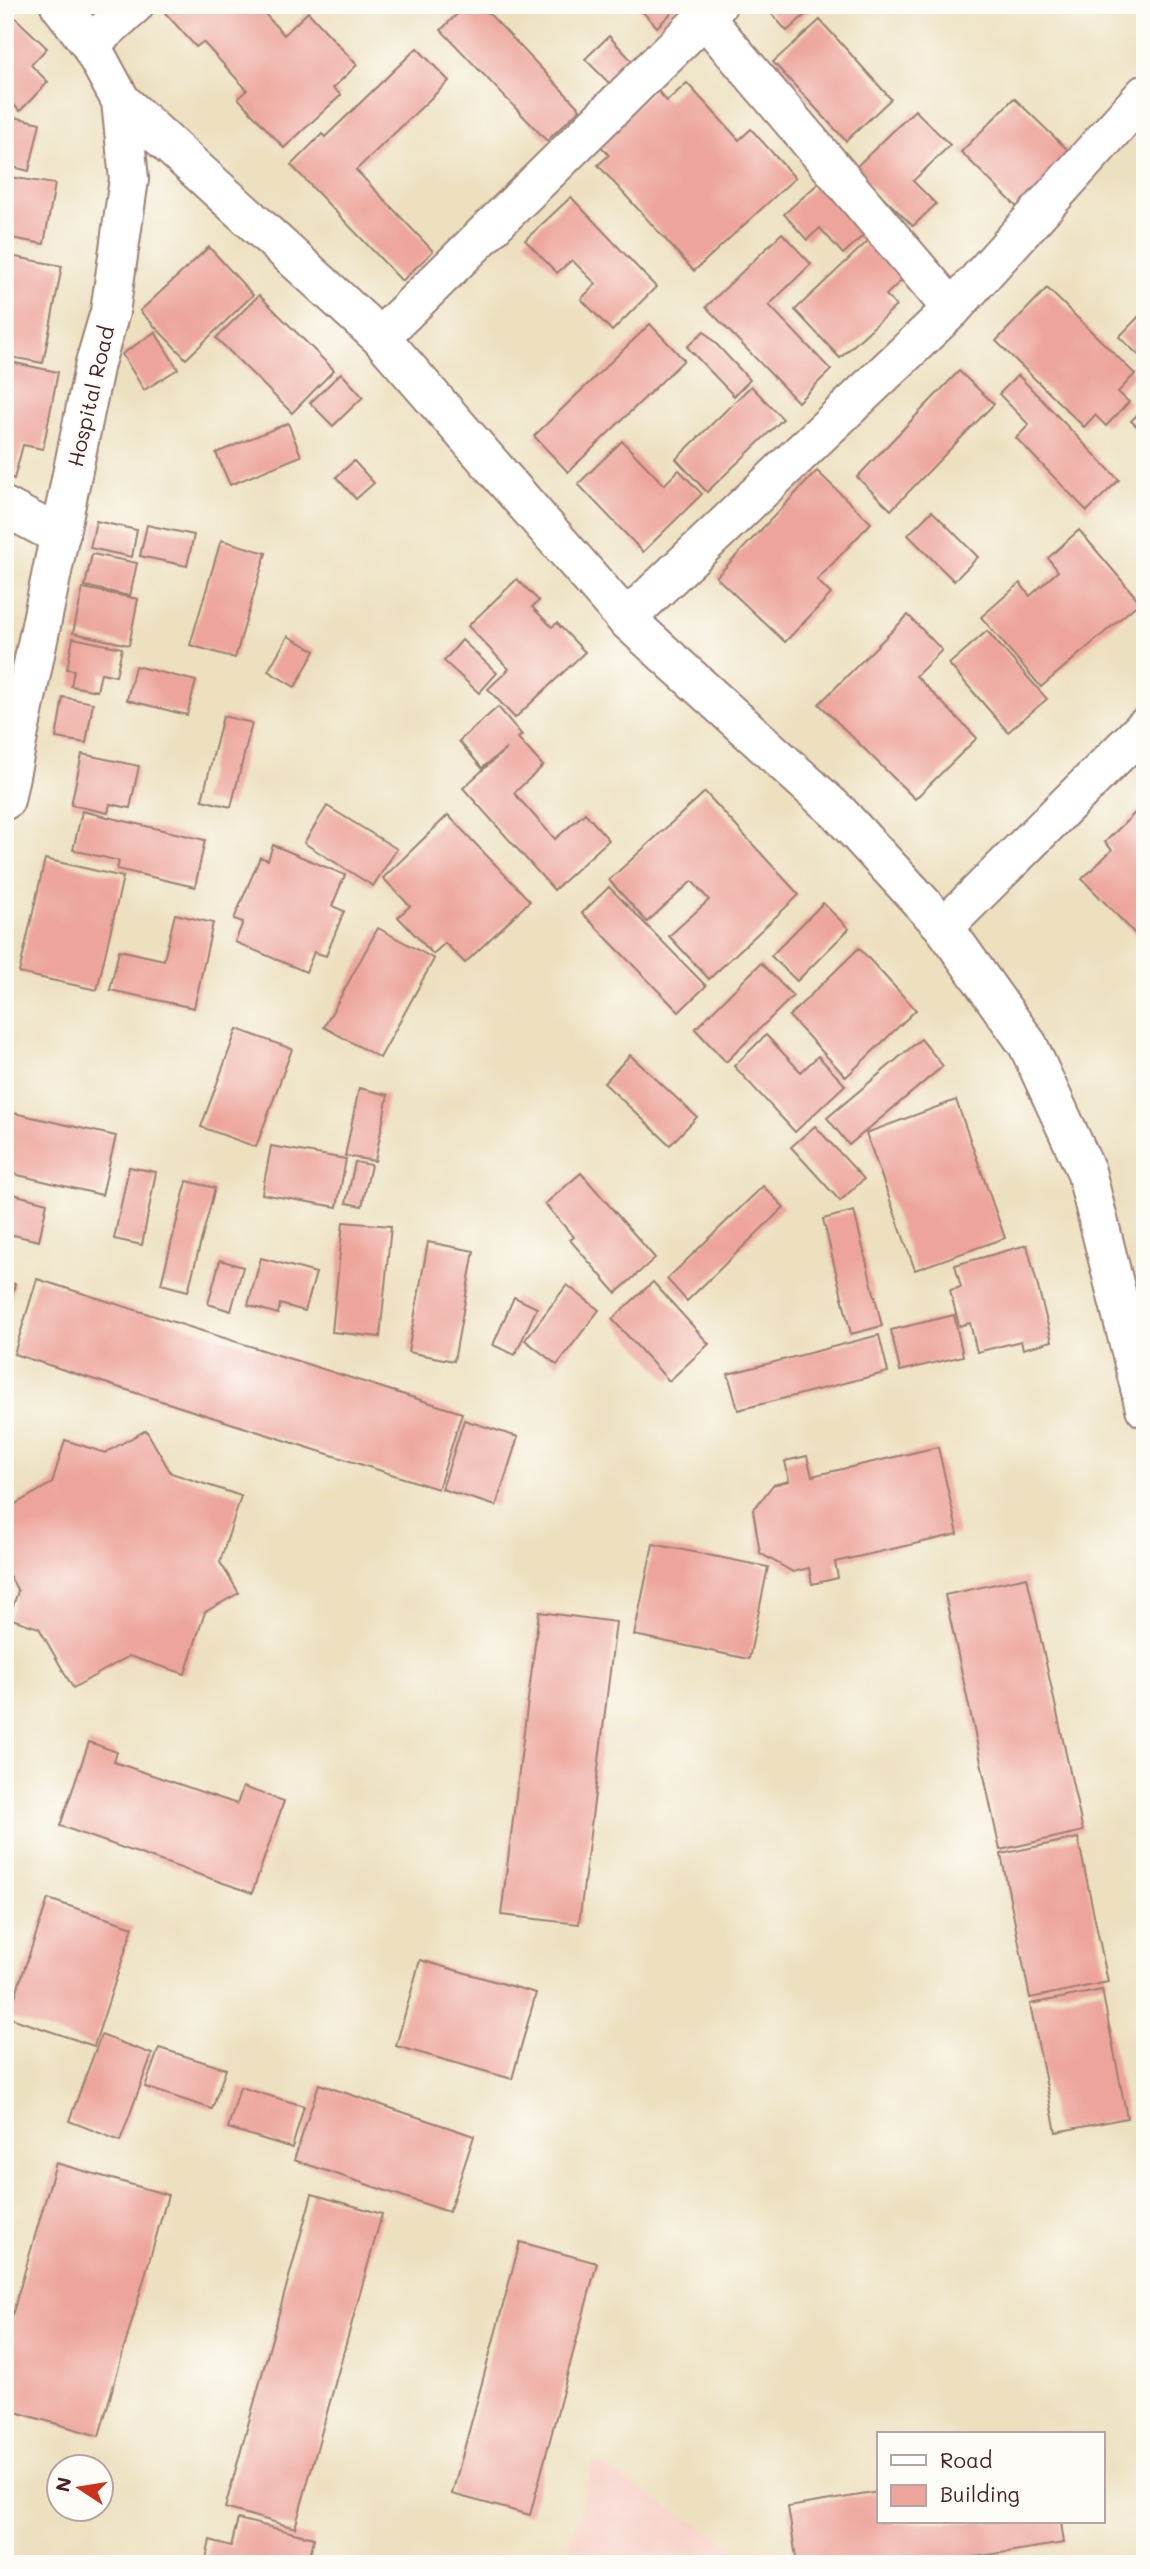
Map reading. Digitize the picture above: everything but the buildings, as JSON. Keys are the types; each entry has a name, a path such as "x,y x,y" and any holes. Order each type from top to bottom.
{"street":[{"name":"Hospital Road","path":"5,800 95,363 110,312 129,179 121,101 90,44 60,5"},
{"path":"90,44 134,5"},
{"path":"380,337 711,11 952,309"},
{"path":"626,619 952,309 1145,94"},
{"path":"121,101 380,337 626,619 839,813 944,927 1028,1045 1086,1171 1145,1408"},
{"path":"5,508 60,536"},
{"path":"944,927 1145,727"}],"shaded area":[{"path":"593,2460 760,2564 566,2564"}]}
